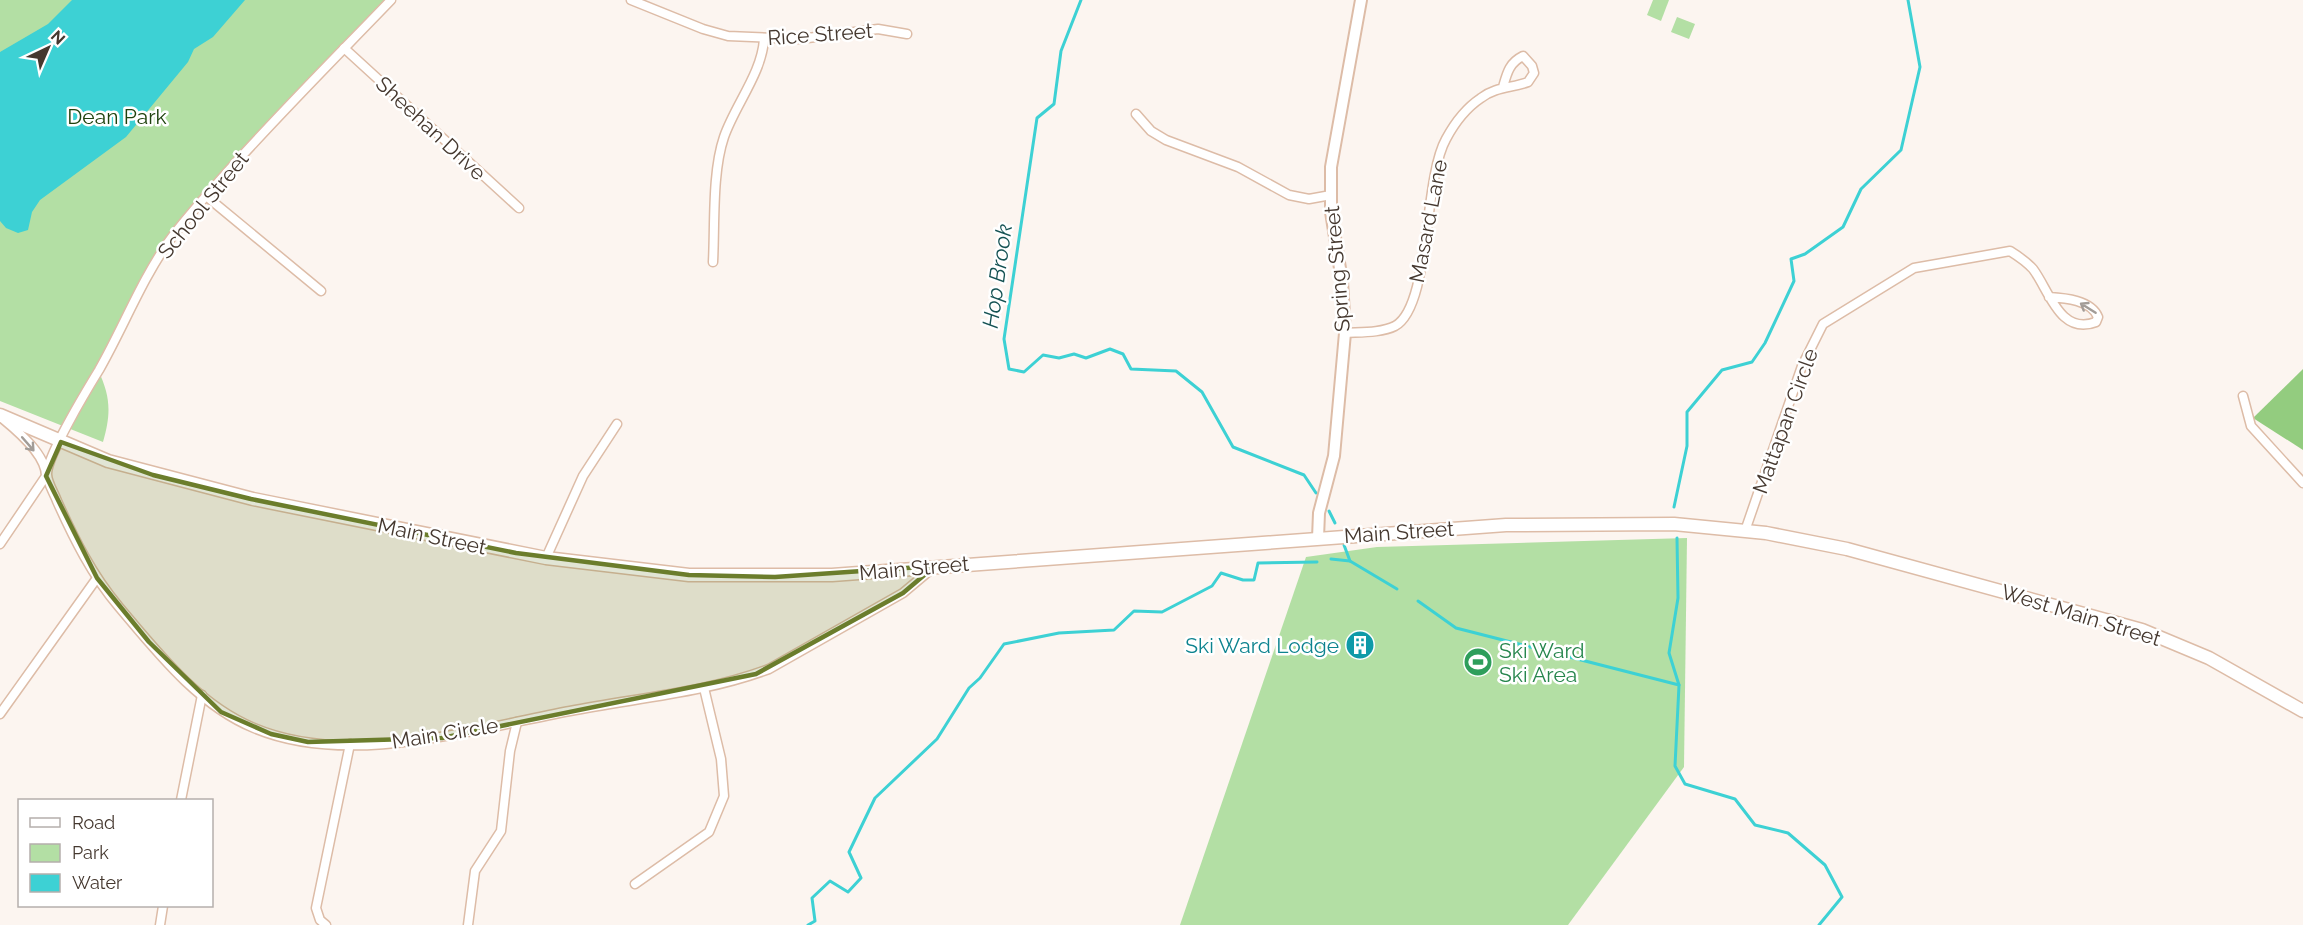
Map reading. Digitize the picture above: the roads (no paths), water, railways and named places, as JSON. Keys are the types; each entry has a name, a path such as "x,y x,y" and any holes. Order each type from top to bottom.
{"main road":[{"name":"Main Street","path":"0,416 91,455 153,475 251,499 546,558 689,575 775,577 1506,525 1674,524 1745,531 1847,549"},
{"name":"West Main Street","path":"1847,549 2142,630 2209,658 2303,710"}],"street":[{"name":"School Street","path":"61,442 76,408 158,258 206,196 272,122 391,0"},
{"name":"Rice Street","path":"631,0 716,33 765,39 815,38 878,29 907,34"},
{"name":"Spring Street","path":"1318,538 1319,513 1334,456 1345,333 1330,195 1332,149 1361,0"},
{"path":"713,262 721,149 761,55 765,39"},
{"name":"Sheehan Drive","path":"344,48 519,208"},
{"name":"Masard Lane","path":"1345,333 1386,329 1404,319 1416,288 1425,249 1434,173 1445,140 1465,112 1482,96 1503,87"},
{"path":"1136,114 1151,131 1166,140 1238,167 1289,195 1309,199 1330,195"},
{"path":"206,196 321,291"},
{"name":"Mattapan Circle","path":"1745,531 1802,366 1822,324 1914,268 2010,251 2032,267 2049,297 2057,310 2075,323 2083,325 2096,322 2098,317 2096,312 2085,305 2072,299 2049,297"},
{"path":"2243,396 2251,426 2303,483"},
{"name":"Main Circle","path":"0,416 32,448 44,466 46,476 73,535 97,579 146,639 221,712 271,734 308,742 350,744 442,738 704,688 769,669 903,593 934,566"},
{"path":"546,558 583,476 617,424"},
{"path":"0,544 46,476 49,463 61,442"},
{"path":"0,714 97,579"},
{"path":"635,884 709,832 724,796 721,759 704,688"},
{"path":"181,799 202,695"},
{"path":"468,925 475,871 501,831 510,751 517,722"},
{"path":"326,925 320,920 316,908 350,744"},
{"path":"160,925 163,907"}],"water":[{"path":"72,0 245,0 213,37 194,49 188,62 126,137 40,200 32,212 28,230 18,233 6,228 0,221 0,52 48,24"}],"waterway":[{"name":"Hop Brook","path":"1081,0 1061,51 1054,104 1037,118 1004,339 1009,369 1024,372 1043,355 1059,358 1074,354 1086,358 1110,349 1123,354 1131,369 1176,371 1202,392 1233,447 1304,475 1316,493"},
{"path":"1674,507 1687,446 1687,412 1722,370 1752,362 1765,343 1794,281 1791,259 1805,254 1843,227 1861,189 1901,150 1920,67 1908,0"},
{"name":"Hop Brook","path":"1329,511 1335,523"},
{"path":"1677,538 1678,598 1669,653 1679,685"},
{"name":"Hop Brook","path":"1344,545 1350,561 1397,589"},
{"path":"1331,559 1350,561"},
{"path":"808,925 815,921 812,898 830,881 848,892 861,878 849,852 875,798 937,739 969,688 980,678 1004,644 1059,633 1114,630 1134,611 1162,612 1212,586 1221,573 1243,580 1254,580 1258,563 1317,562"},
{"name":"Hop Brook","path":"1418,601 1456,628 1679,685 1675,766 1685,784 1735,799 1755,825 1788,833 1825,865 1842,897 1819,925"}],"place":[{"name":"Ski Ward Lodge","path":"1360,645"},
{"name":"Ski Ward Ski Area","path":"1478,662"}],"park label":[{"name":"Dean Park","path":"117,116"}]}
